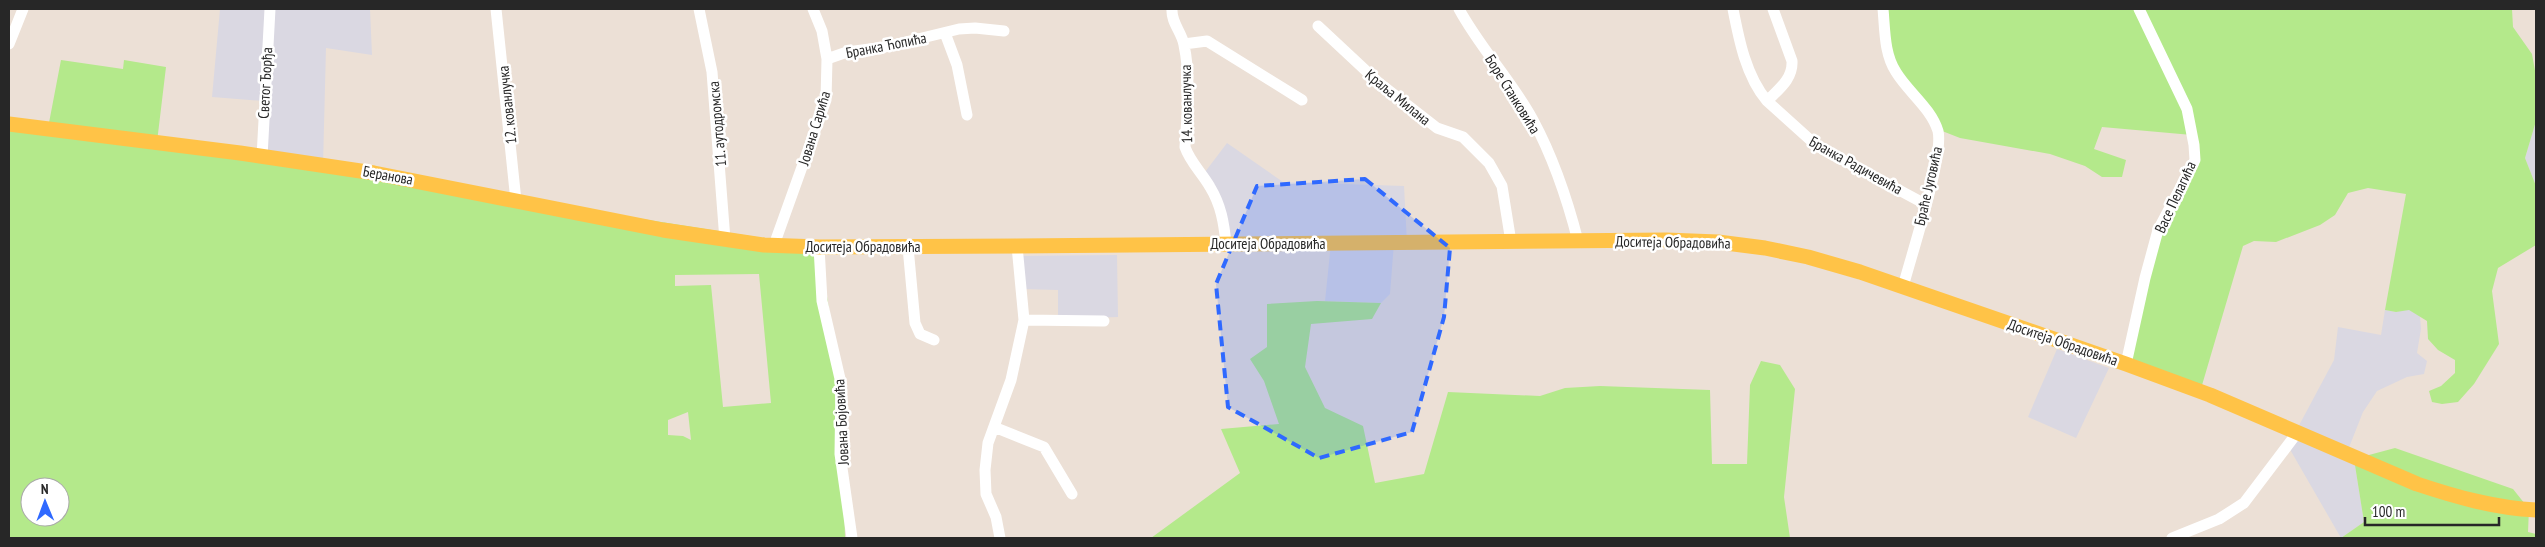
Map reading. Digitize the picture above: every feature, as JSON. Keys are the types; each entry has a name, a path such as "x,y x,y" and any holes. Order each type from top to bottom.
{"main road":[{"name":"Беранова","path":"9,124 262,156 374,173 725,240 769,245"},
{"name":"Доситеја Обрадовића","path":"769,245 908,247 1666,240 1718,242 1765,248 1808,257 1903,287 2126,364 2210,396 2354,459 2452,496 2495,505 2536,510"}],"street":[{"path":"9,44 23,9"},
{"name":"Светог Ђорђа","path":"262,156 270,9"},
{"name":"12. кованлучка","path":"496,9 516,201"},
{"name":"11. аутодромска","path":"699,9 713,82 725,240"},
{"name":"Јована Сарића","path":"769,245 826,100 827,59 822,31 813,9"},
{"name":"14. кованлучка","path":"1172,9 1172,16 1184,44 1188,102 1185,146 1188,156 1211,188 1223,213 1226,244"},
{"name":"Боре Станковића","path":"1459,9 1532,119 1564,187 1578,241"},
{"name":"Бранка Радичевића","path":"1733,9 1738,37 1747,65 1759,91 1767,102 1817,146 1925,204"},
{"path":"1767,102 1790,77 1793,69 1792,61 1772,9"},
{"name":"Браће Југовића","path":"1883,9 1887,49 1895,71 1934,122 1939,139 1936,166 1903,287"},
{"name":"Васе Пелагића","path":"2126,364 2158,230 2195,160 2187,108 2139,9"},
{"name":"Краља Милана","path":"1318,26 1378,82 1437,128 1463,137 1489,163 1502,186 1511,242"},
{"name":"Бранка Ћопића","path":"827,59 847,52 886,47 945,32 975,28 1004,31"},
{"name":"Бранка Ћопића","path":"945,32 956,64 967,115"},
{"name":"14. кованлучка","path":"1184,44 1207,41 1302,100"},
{"path":"1000,538 996,517 986,494 988,443 1011,380 1024,320 1017,246"},
{"name":"Јована Бојовића","path":"818,247 822,301 841,383 840,454 852,538"},
{"path":"908,247 915,323 920,334 934,340"},
{"path":"1024,320 1104,321"},
{"path":"994,427 1044,447 1072,494"},
{"path":"2172,538 2219,519 2244,503 2296,433"}],"highlighted area":[{"path":"1365,179 1450,248 1444,317 1412,432 1319,458 1228,407 1216,284 1257,186"}],"shaded area":[{"path":"220,9 370,9 372,55 326,48 323,165 262,157 264,101 212,97"},
{"path":"2536,121 2536,186 2525,158"},
{"path":"1227,143 1283,182 1404,186 1407,242 1394,243 1390,294 1381,303 1325,301 1331,243 1226,244 1223,213 1202,176"},
{"path":"1117,255 1118,317 1058,319 1058,290 1021,289 1018,256"},
{"path":"2409,309 2420,316 2421,329 2417,353 2427,361 2424,374 2407,377 2377,391 2363,412 2346,455 2354,459 2364,522 2341,538 2288,446 2334,360 2338,327 2381,335 2385,310 2396,312"},
{"path":"2057,349 2109,368 2076,438 2028,417"}],"green space":[{"path":"1883,9 2512,9 2513,27 2532,54 2536,76 2536,121 2525,158 2536,186 2536,245 2498,268 2492,291 2499,344 2474,384 2458,402 2442,404 2432,402 2429,391 2441,386 2455,373 2455,360 2438,350 2428,339 2427,321 2409,310 2396,312 2385,310 2406,194 2368,188 2348,193 2335,215 2320,225 2276,242 2254,241 2243,246 2200,392 2126,364 2158,230 2195,160 2192,135 2102,127 2094,149 2126,160 2122,177 2102,177 2085,166 2050,154 1960,138 1937,129 1887,49"},
{"path":"61,60 123,69 124,60 166,67 157,142 819,247 841,383 845,538 9,538 9,124 48,128","holes":["759,274 771,403 723,407 711,285 675,286 675,275","688,412 691,440 683,436 668,435 668,420"]},
{"path":"1317,301 1381,303 1372,319 1311,324 1305,367 1325,408 1363,426 1375,483 1424,474 1448,392 1540,396 1565,388 1600,386 1710,390 1712,464 1747,464 1750,385 1761,361 1780,365 1795,389 1784,497 1790,538 1151,538 1240,473 1221,429 1279,424 1264,381 1250,359 1267,347 1267,304"},
{"path":"2395,448 2513,489 2529,509 2528,532 2536,534 2536,538 2341,538 2364,522 2354,459"}]}
